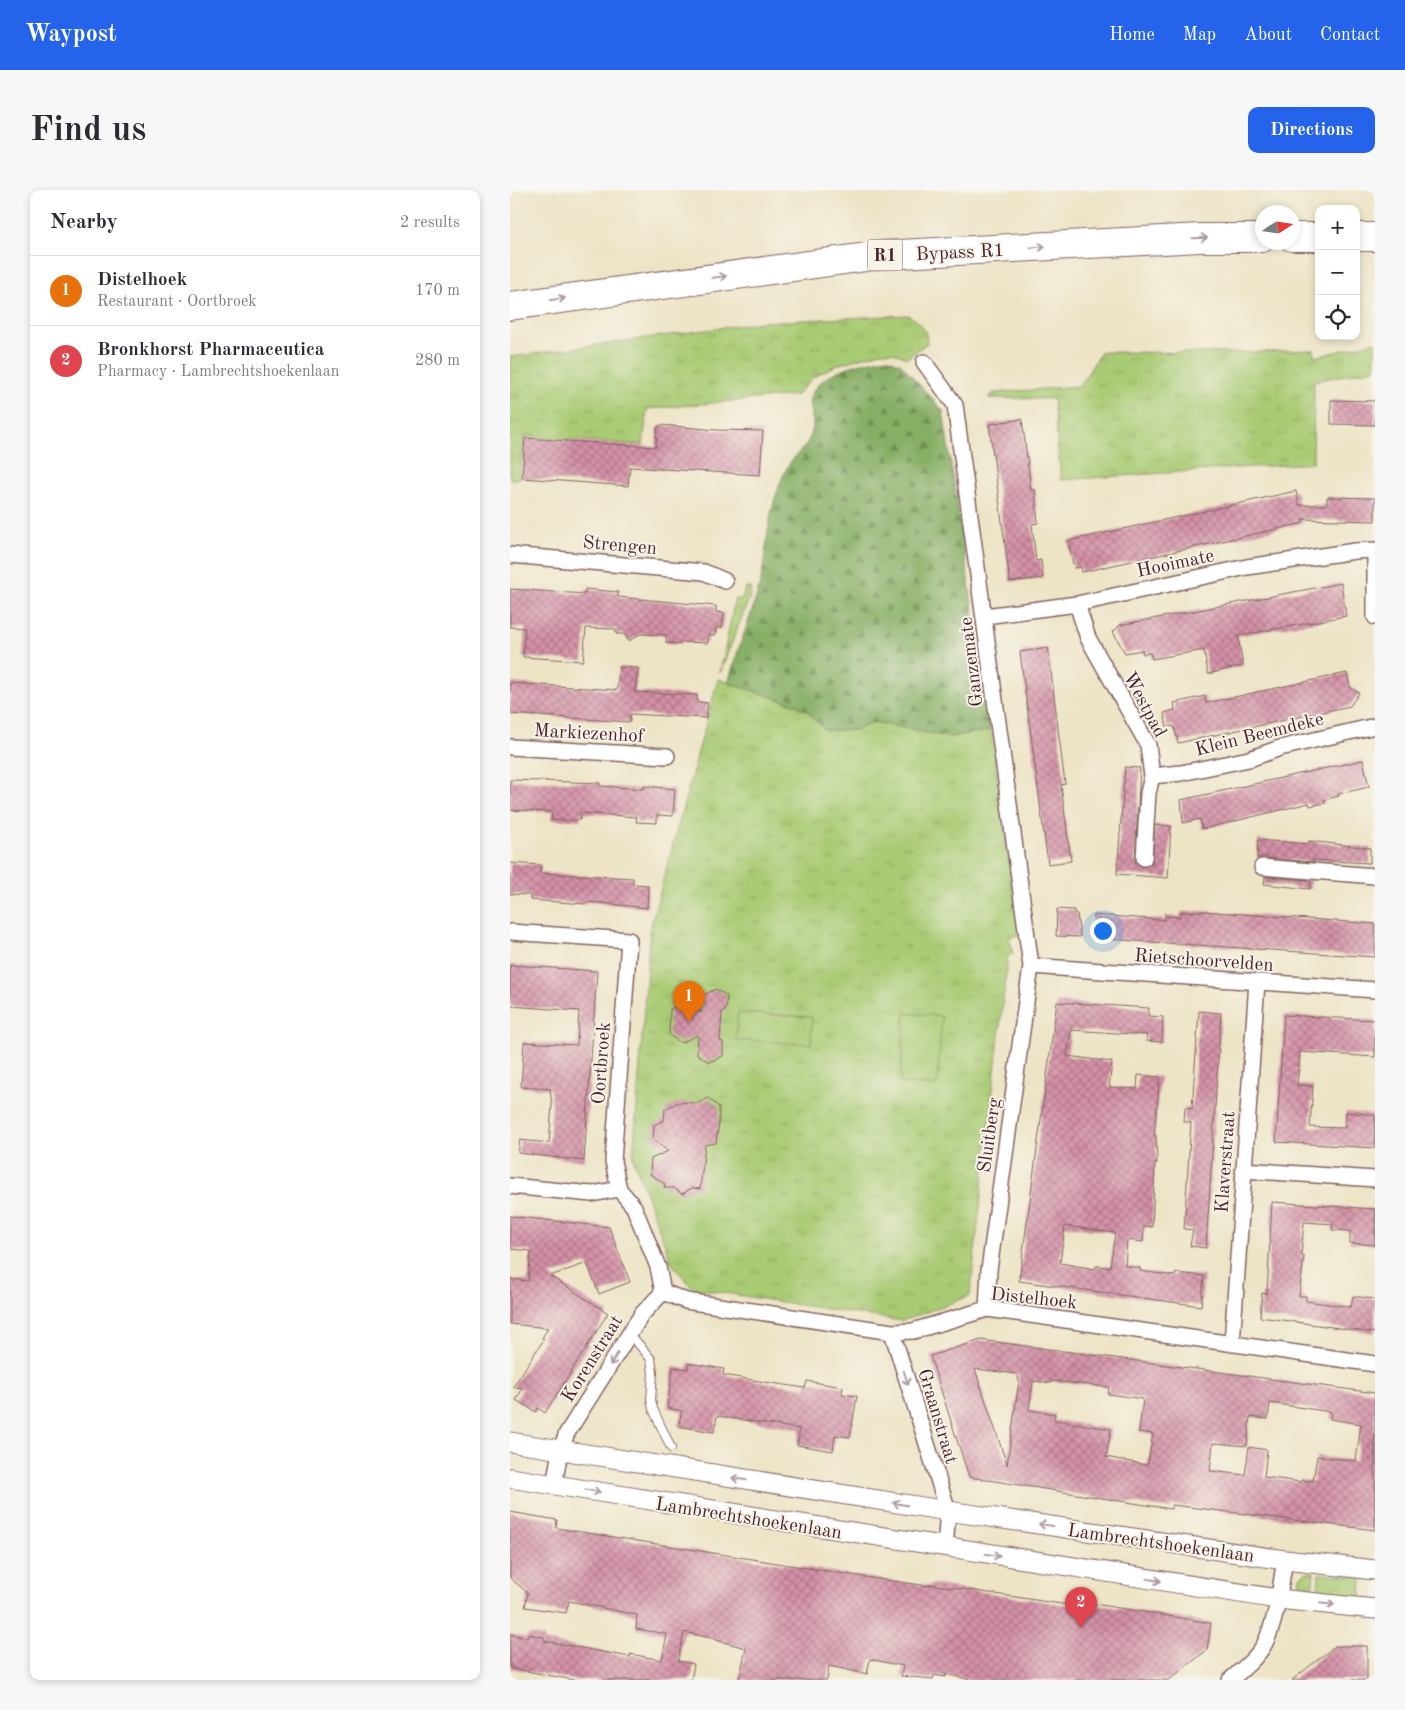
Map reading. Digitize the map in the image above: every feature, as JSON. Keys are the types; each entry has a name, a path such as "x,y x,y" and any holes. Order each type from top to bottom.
{"highway":[{"path":"1300,237 1315,237"},
{"path":"1360,237 1375,237"},
{"name":"Bypass R1","path":"510,306 881,255 1200,238 1255,238"}],"street":[{"name":"Ganzemate","path":"924,362 955,405 1031,966"},
{"name":"Hooimate","path":"984,616 1078,604 1247,568 1355,551 1375,550"},
{"path":"1375,550 1375,617"},
{"name":"Strengen","path":"510,555 704,572 725,581"},
{"name":"Westpad","path":"1078,604 1088,638 1148,745 1152,776 1148,793 1144,858"},
{"name":"Klein Beemdeke","path":"1152,776 1181,773 1249,759 1280,748 1375,726"},
{"name":"Markiezenhof","path":"510,747 667,756"},
{"path":"1262,867 1375,876"},
{"name":"Oortbroek","path":"510,932 629,940 613,1162 620,1189"},
{"name":"Rietschoorvelden","path":"1031,966 1375,990"},
{"name":"Sluitberg","path":"987,1309 989,1270 1031,966"},
{"name":"Klaverstraat","path":"1232,1344 1257,982"},
{"path":"1243,1170 1375,1179"},
{"path":"510,1186 592,1194 620,1189 634,1208 658,1267 663,1292"},
{"name":"Distelhoek","path":"663,1292 686,1301 892,1332 913,1331 987,1309 1375,1364"},
{"name":"Korenstraat","path":"560,1451 567,1433 642,1314 663,1292"},
{"name":"Graanstraat","path":"892,1332 948,1511"},
{"name":"Lambrechtshoekenlaan","path":"510,1442 948,1511 1285,1560 1375,1570"},
{"path":"554,1485 560,1451"},
{"name":"Lambrechtshoekenlaan","path":"510,1478 1278,1599 1375,1609"},
{"path":"945,1548 948,1511"},
{"path":"1230,1680 1246,1666 1264,1644 1278,1599 1285,1560"}],"lane":[{"path":"630,1334 651,1359 653,1373 651,1400 670,1448"}],"green space":[{"path":"908,315 922,326 926,333 927,343 907,358 892,352 881,352 836,365 812,378 797,395 647,409 643,445 524,436 520,478 510,480 510,357 763,322"},
{"path":"1375,342 1375,369 1314,381 1313,463 1061,480 1053,399 988,398 994,393 1080,386 1101,352 1234,353 1314,350 1315,357"},
{"path":"887,358 901,364 943,411 991,730 949,737 874,722 857,730 825,730 806,710 794,704 728,683 760,585 770,519 781,480 793,459 806,445 812,432 813,425 809,404 812,393 824,380 840,370"},
{"path":"745,588 751,588 750,596 720,673 735,599 742,600"},
{"path":"718,679 794,704 806,710 825,730 857,730 874,722 949,737 991,730 1019,935 1009,937 1013,954 1008,955 970,1296 902,1321 693,1288 672,1264 633,1158 650,929"},
{"path":"738,1013 812,1017 811,1044 736,1040"},
{"path":"905,1013 942,1016 937,1086 900,1083"},
{"path":"1307,1572 1314,1572 1312,1594 1303,1591 1299,1585 1300,1577"},
{"path":"1319,1573 1362,1577 1361,1599 1318,1595"}],"building":[{"path":"1331,400 1375,401 1375,425 1331,424"},
{"path":"1022,419 1031,490 1035,489 1038,523 1032,524 1036,561 1041,560 1043,578 1010,582 989,424"},
{"path":"661,425 717,430 763,431 760,475 630,467 628,486 522,478 525,438 656,447 657,428"},
{"path":"1296,491 1299,505 1327,505 1327,497 1375,498 1375,521 1302,519 1303,523 1082,572 1081,567 1074,568 1068,541"},
{"path":"1341,583 1346,616 1238,636 1243,666 1208,674 1204,650 1152,659 1150,653 1143,654 1142,650 1125,653 1113,632 1120,625"},
{"path":"510,589 585,594 585,589 618,592 618,597 716,606 716,612 724,613 722,628 716,628 715,635 708,635 708,643 681,642 681,644 666,643 666,635 640,634 629,641 624,634 616,634 616,629 586,628 583,661 523,657 525,628 510,627"},
{"path":"1048,648 1065,784 1061,785 1071,861 1048,864 1020,652"},
{"path":"619,667 638,668 635,692 697,695 697,702 708,703 706,718 630,714 630,722 510,714 510,683 617,690"},
{"path":"1347,673 1350,687 1359,693 1350,706 1178,743 1174,726 1167,727 1164,713 1175,710 1174,703 1205,696 1206,703"},
{"path":"1363,760 1369,787 1338,794 1339,796 1324,800 1325,803 1310,806 1309,803 1202,829 1200,819 1183,823 1181,800"},
{"path":"1125,767 1140,768 1135,862 1143,867 1152,864 1155,825 1171,826 1168,878 1117,874"},
{"path":"510,780 600,783 599,786 644,789 644,786 675,789 673,816 657,815 657,823 636,822 637,817 581,813 580,820 551,820 552,812 510,810"},
{"path":"1258,840 1309,844 1309,841 1370,848 1370,863 1313,860 1313,862 1267,858 1267,856 1257,858"},
{"path":"510,863 541,865 540,873 633,878 633,884 648,885 647,908 601,903 586,902 586,904 530,900 530,895 510,894"},
{"path":"1265,877 1311,880 1310,889 1264,884"},
{"path":"1057,909 1074,910 1074,913 1077,914 1080,937 1056,936"},
{"path":"1203,911 1375,924 1375,957 1092,938 1094,915 1165,920 1165,916 1180,917 1181,912"},
{"path":"510,965 597,971 584,1161 518,1153 520,1140 549,1143 552,1105 550,1089 521,1087 524,1042 577,1045 579,1011 510,1006"},
{"path":"716,989 727,996 726,1010 722,1012 720,1041 723,1042 723,1056 709,1062 697,1054 698,1035 681,1043 669,1035 670,1009 684,1002 701,1013 701,996"},
{"path":"1057,1002 1149,1008 1148,1016 1163,1017 1162,1042 1146,1041 1147,1035 1071,1030 1067,1056 1112,1062 1109,1087 1137,1089 1138,1075 1160,1077 1154,1136 1156,1136 1157,1163 1155,1163 1152,1227 1144,1226 1143,1242 1127,1240 1125,1266 1140,1268 1140,1271 1175,1276 1176,1273 1204,1276 1201,1306 1019,1281","holes":["1065,1226 1115,1233 1110,1267 1096,1266 1095,1269 1060,1263"]},
{"path":"1199,1011 1221,1013 1206,1248 1190,1246 1193,1230 1184,1229 1191,1122 1184,1122 1185,1107 1192,1108"},
{"path":"1284,1015 1375,1020 1375,1057 1300,1052 1297,1085 1313,1086 1310,1127 1345,1128 1346,1112 1375,1115 1375,1148 1276,1142"},
{"path":"708,1098 719,1107 719,1121 716,1143 705,1145 700,1189 692,1188 682,1194 674,1188 664,1188 665,1184 650,1174 651,1159 668,1151 653,1140 654,1125 664,1120 665,1109 679,1102 698,1103"},
{"path":"1272,1202 1375,1209 1375,1245 1350,1243 1350,1231 1332,1230 1333,1224 1304,1222 1301,1256 1304,1256 1299,1296 1306,1296 1306,1301 1351,1307 1353,1296 1375,1299 1375,1333 1260,1317 1262,1293 1267,1294"},
{"path":"510,1216 609,1227 630,1282 599,1294 587,1263 550,1276 608,1313 545,1413 538,1408 536,1412 516,1400 523,1388 513,1387 544,1339 542,1338 548,1328 510,1324 510,1279 528,1281 531,1251 510,1249"},
{"path":"981,1340 1375,1393 1375,1530 1172,1505 1171,1509 969,1477 930,1356","holes":["975,1369 1017,1374 1019,1381 1007,1465","1033,1381 1109,1387 1108,1394 1143,1399 1139,1432 1153,1434 1148,1463 1146,1465 1106,1457 1111,1429 1054,1420 1055,1414 1029,1410","1270,1403 1331,1412 1330,1419 1361,1424 1356,1461 1317,1456 1313,1481 1301,1480 1301,1482 1264,1477 1267,1450 1249,1447 1245,1475 1210,1471 1213,1443 1247,1446 1250,1417 1268,1419"]},
{"path":"688,1363 724,1369 723,1375 765,1382 805,1388 807,1381 843,1387 842,1394 857,1396 850,1437 835,1435 833,1451 797,1445 800,1429 717,1416 714,1432 678,1426 682,1411 667,1408 673,1367 688,1369"},
{"path":"510,1512 557,1520 556,1528 871,1578 929,1586 930,1584 1081,1607 1082,1602 1211,1623 1207,1650 1169,1680 971,1680 946,1674 946,1677 934,1675 933,1679 901,1676 903,1666 870,1659 867,1674 829,1666 827,1680 739,1680 746,1648 684,1632 678,1661 694,1664 691,1680 574,1680 510,1668 510,1634 527,1638 528,1634 544,1637 544,1641 630,1657 630,1654 662,1660 667,1634 636,1629 637,1615 569,1601 566,1613 525,1607 528,1593 510,1578"},
{"path":"1335,1646 1367,1646 1367,1680 1292,1680"}],"place":[{"name":"Distelhoek","path":"689,1022"},
{"name":"Bronkhorst Pharmaceutica","path":"1081,1628"}]}
